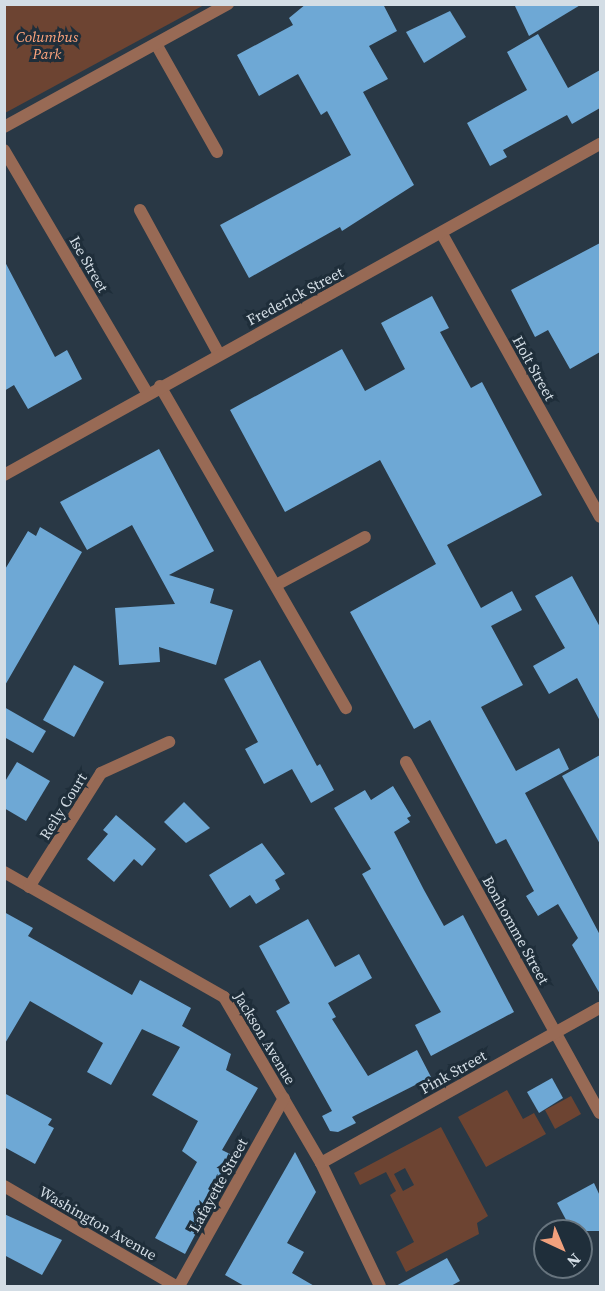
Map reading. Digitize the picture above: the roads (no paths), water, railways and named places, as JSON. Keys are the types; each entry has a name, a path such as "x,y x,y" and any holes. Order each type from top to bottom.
{"street":[{"path":"4,127 228,4"},
{"path":"156,44 217,152"},
{"name":"Frederick Street","path":"4,475 147,393 442,234 600,144"},
{"name":"Ise Street","path":"4,150 147,393"},
{"path":"140,210 219,354"},
{"name":"Holt Street","path":"442,234 600,517"},
{"path":"160,386 346,708"},
{"path":"276,585 365,537"},
{"name":"Reily Court","path":"29,887 101,773 169,742"},
{"name":"Bonhomme Street","path":"406,762 600,1113"},
{"name":"Jackson Avenue","path":"4,872 224,997 321,1163 380,1287"},
{"name":"Pink Street","path":"321,1163 600,1008"},
{"name":"Lafayette Street","path":"178,1287 284,1098"},
{"name":"Washington Avenue","path":"4,1186 178,1287"}],"park label":[{"name":"Columbus Park","path":"47,44"}]}
